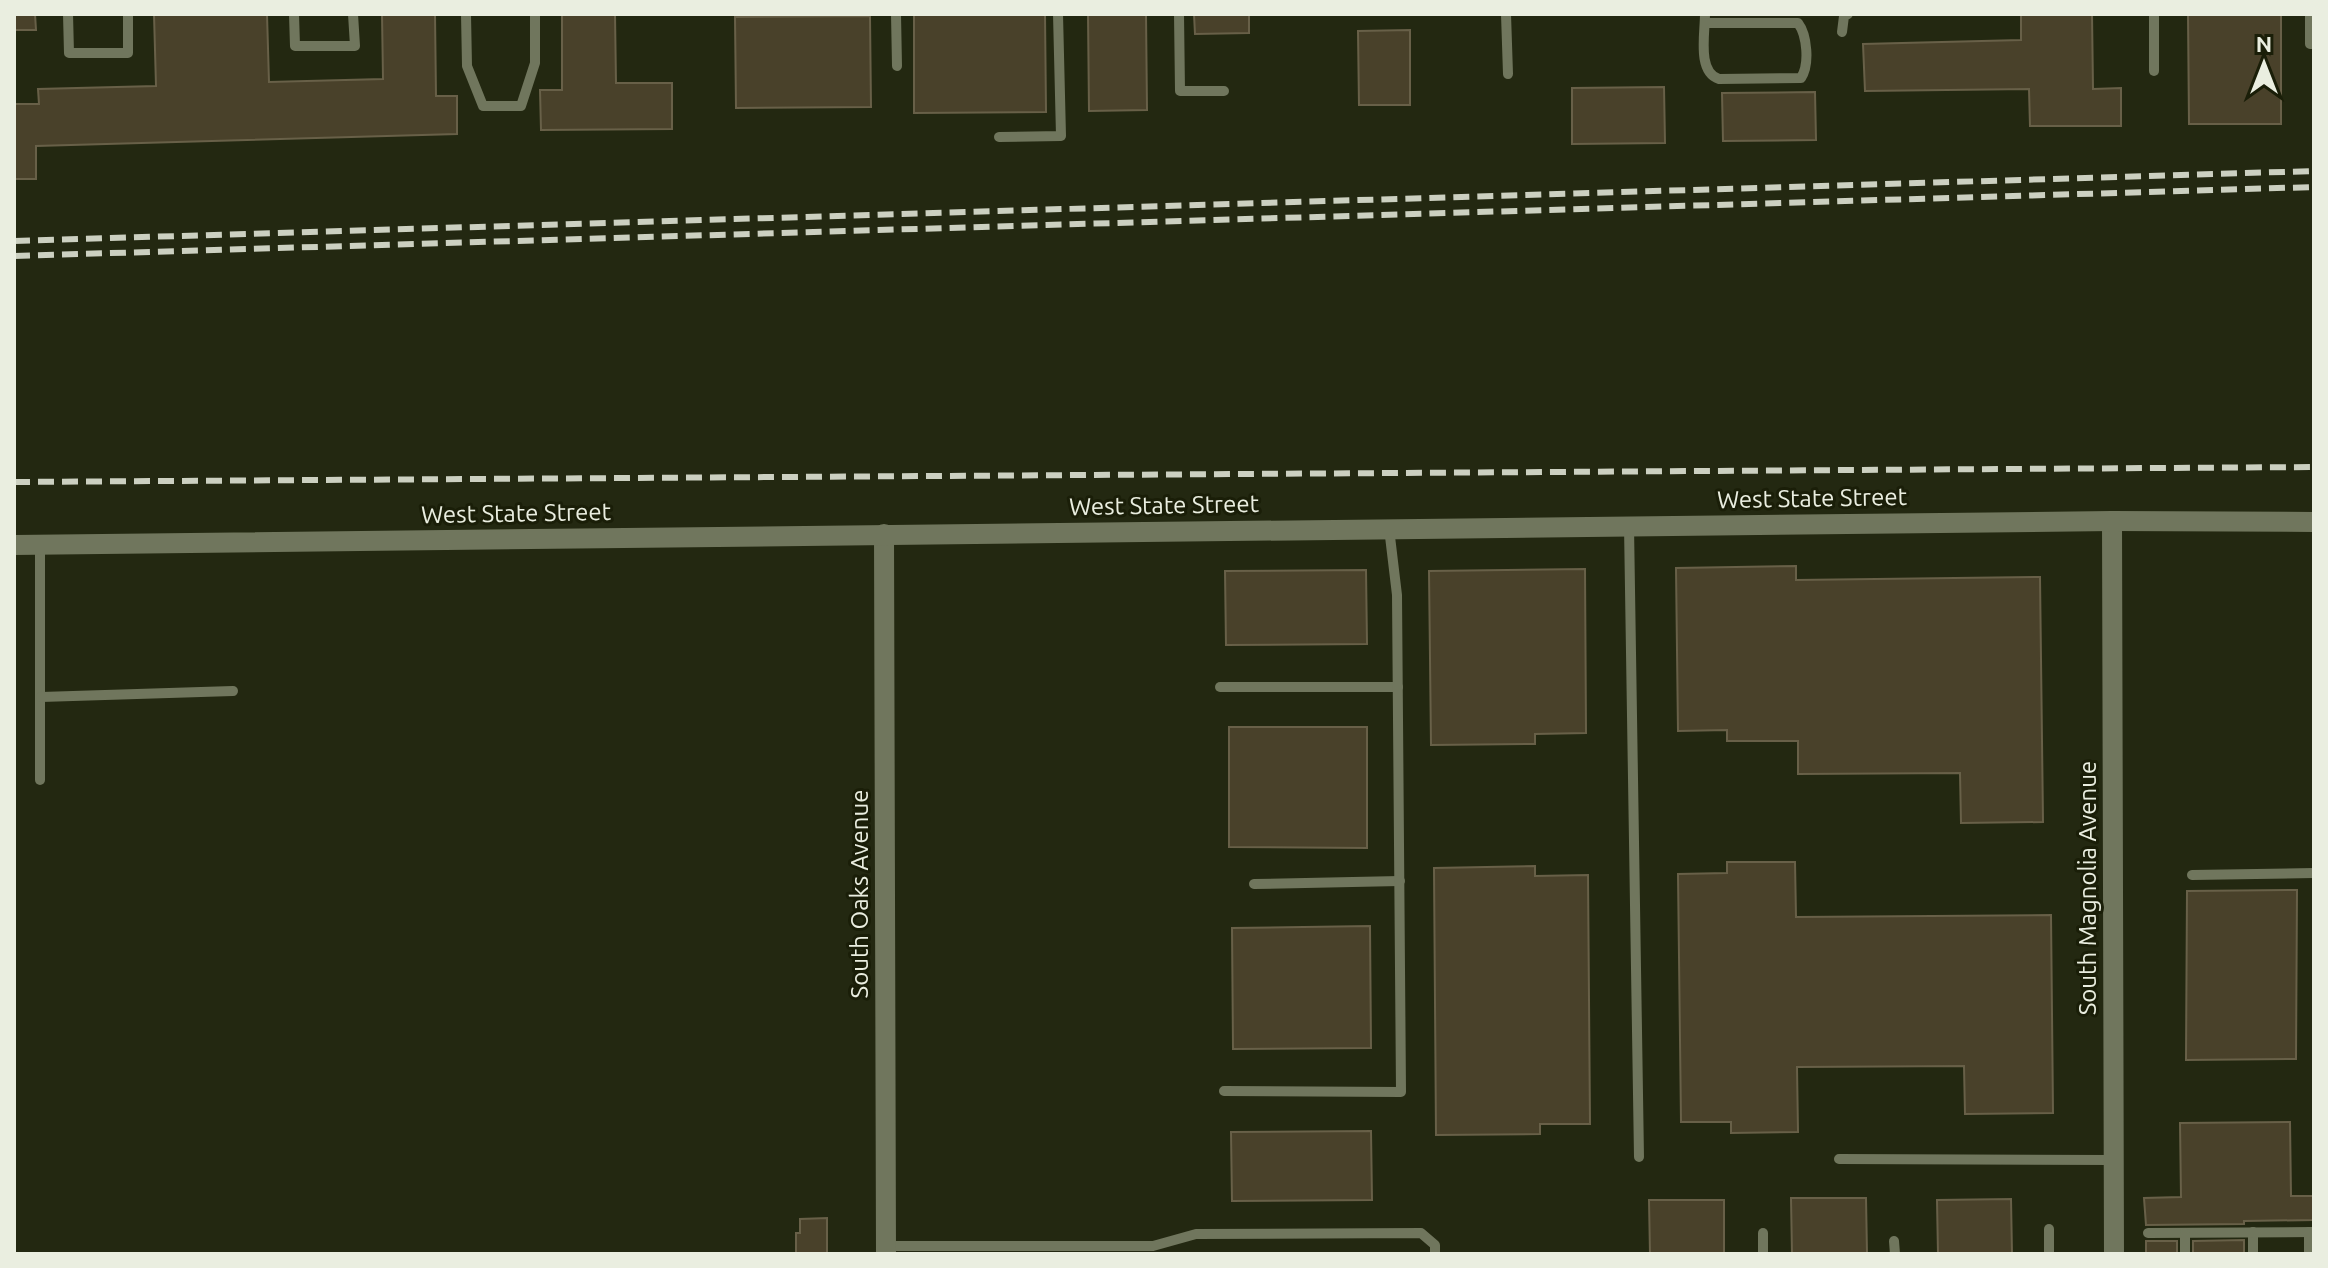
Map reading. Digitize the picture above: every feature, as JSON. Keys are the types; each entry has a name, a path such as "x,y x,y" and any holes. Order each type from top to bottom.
{"street":[{"name":"South Magnolia Avenue","path":"2112,521 2114,1254"},
{"name":"West State Street","path":"14,545 1389,528 2314,522"},
{"name":"South Oaks Avenue","path":"884,534 886,1250"}],"lane":[{"path":"68,14 69,53 128,53 128,14"},
{"path":"294,14 295,46 355,46 353,14"},
{"path":"466,14 467,66 483,106 521,106 535,63 535,14"},
{"path":"896,14 897,66"},
{"path":"999,137 1061,136 1058,14"},
{"path":"1179,14 1180,91 1224,91"},
{"path":"1506,14 1508,74"},
{"path":"1842,32 1844,16 1848,14"},
{"path":"2154,14 2154,71"},
{"path":"2310,14 2310,44 2314,44"},
{"path":"1705,18 1798,23 1805,32 1805,72 1801,78 1719,79 1711,76 1706,70 1705,18"},
{"path":"1629,526 1639,1157"},
{"path":"1224,1091 1401,1092 1397,595 1389,528"},
{"path":"40,545 40,780"},
{"path":"1220,687 1398,687"},
{"path":"41,697 233,691"},
{"path":"2192,875 2314,873"},
{"path":"1254,884 1400,881"},
{"path":"1839,1159 2113,1160"},
{"path":"2049,1229 2049,1254"},
{"path":"2253,1232 2253,1254"},
{"path":"2148,1233 2311,1232 2309,1254"},
{"path":"886,1250 1153,1246 1196,1234 1421,1233 1435,1245 1435,1254"},
{"path":"1763,1233 1763,1254"},
{"path":"2185,1233 2185,1254"},
{"path":"1894,1241 1895,1254"}],"building":[{"path":"14,14 35,14 36,30 14,30"},
{"path":"154,14 267,14 269,82 383,79 382,14 435,14 436,96 457,96 457,134 36,146 36,179 14,179 14,104 39,104 38,89 156,86"},
{"path":"562,14 615,14 616,83 672,83 672,129 541,130 540,90 562,90"},
{"path":"914,14 1045,14 1046,112 914,113"},
{"path":"1088,14 1146,14 1147,110 1089,111"},
{"path":"1194,14 1249,14 1249,33 1195,34"},
{"path":"2021,14 2092,14 2093,89 2121,88 2121,126 2030,126 2029,89 1865,91 1863,44 2021,40"},
{"path":"2188,14 2281,14 2281,124 2189,124"},
{"path":"870,16 871,107 736,108 735,17"},
{"path":"1410,30 1410,105 1359,105 1358,31"},
{"path":"1664,87 1665,143 1572,144 1572,88"},
{"path":"1815,92 1816,140 1723,141 1722,93"},
{"path":"1796,566 1796,580 2040,577 2043,822 1961,823 1960,773 1798,774 1798,741 1727,741 1727,730 1678,731 1676,568"},
{"path":"1585,569 1586,733 1535,734 1535,744 1431,745 1429,571"},
{"path":"1366,570 1367,644 1226,645 1225,571"},
{"path":"1229,727 1367,727 1367,848 1229,847"},
{"path":"1727,862 1795,862 1796,917 2051,915 2053,1113 1965,1114 1964,1066 1797,1067 1798,1132 1731,1133 1731,1122 1681,1122 1678,874 1727,873"},
{"path":"1535,866 1535,876 1588,875 1590,1124 1540,1124 1540,1134 1436,1135 1434,868"},
{"path":"2297,890 2296,1059 2186,1060 2187,891"},
{"path":"1370,926 1371,1048 1233,1049 1232,928"},
{"path":"2290,1122 2291,1196 2314,1196 2314,1220 2146,1225 2144,1198 2181,1197 2180,1123"},
{"path":"1371,1131 1372,1200 1232,1201 1231,1132"},
{"path":"1791,1198 1866,1198 1867,1254 1792,1254"},
{"path":"2011,1199 2012,1254 1938,1254 1937,1200"},
{"path":"1649,1200 1724,1200 1724,1254 1650,1254"},
{"path":"827,1218 827,1254 796,1254 800,1219"},
{"path":"2244,1240 2244,1254 2193,1254 2193,1241"},
{"path":"2146,1241 2177,1241 2177,1254 2146,1254"}],"railway":[{"path":"14,241 2314,171"},
{"path":"14,256 2314,187"},
{"path":"14,482 2314,467"}]}
